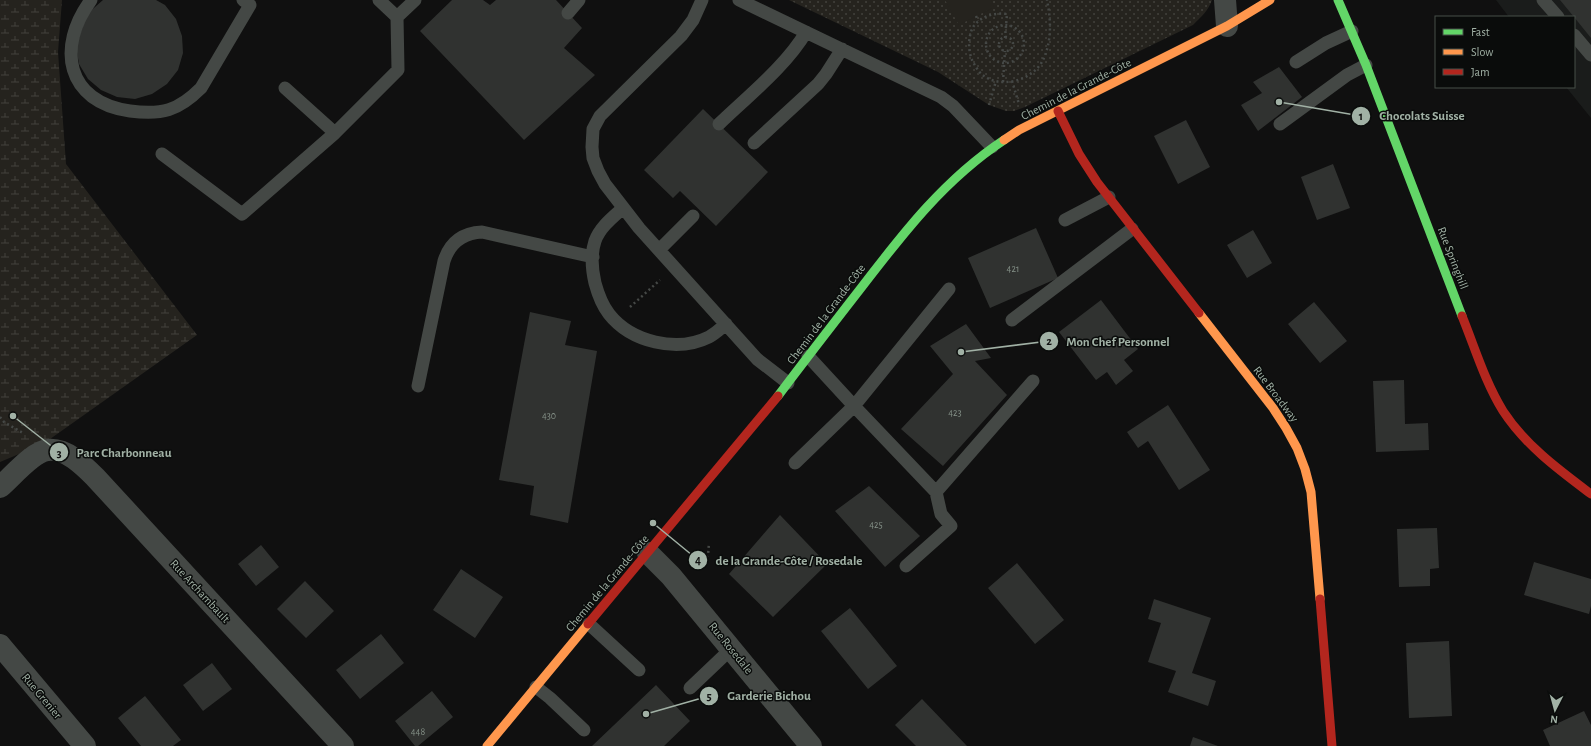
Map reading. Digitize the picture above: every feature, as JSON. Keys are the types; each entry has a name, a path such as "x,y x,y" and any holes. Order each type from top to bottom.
{"street":[{"path":"1225,0 1227,26"},
{"name":"Chemin de la Grande-Côte","path":"487,746 788,383 873,271 921,213 955,177 992,147 1019,130 1227,26 1270,0"},
{"name":"Rue Springhill","path":"1338,0 1366,65 1479,360 1496,397 1511,422 1532,448 1558,470 1591,494"},
{"name":"Rue Broadway","path":"1058,111 1079,154 1108,197 1283,421 1294,441 1303,462 1311,492 1332,746"},
{"name":"Rue Archambault","path":"0,488 28,461 49,449 62,452 74,458 94,477 343,746"},
{"name":"Rue Rosedale","path":"648,553 671,576 811,746"},
{"name":"Rue Grenier","path":"0,645 85,746"}],"lane":[{"path":"91,0 82,11 75,29 72,46 74,72 78,83 99,102 111,108 155,113 166,112 178,107 201,88 250,5 243,0"},
{"path":"162,154 242,214 335,133 398,70 397,17 379,0"},
{"path":"397,17 415,0"},
{"path":"568,13 580,0"},
{"path":"702,0 689,27 600,116 596,122 592,138 593,158 605,184 623,208 659,250 757,359 788,383"},
{"path":"739,0 941,97 953,106 992,147"},
{"path":"1543,0 1557,16"},
{"path":"1296,62 1326,43 1352,31"},
{"path":"719,124 784,62 797,47 806,32"},
{"path":"1575,36 1591,55"},
{"path":"754,143 818,84 842,49"},
{"path":"1280,124 1347,75 1366,65"},
{"path":"285,88 335,133"},
{"path":"1065,220 1108,197"},
{"path":"623,208 599,233 595,240 593,258 593,274 599,297 603,305 616,321 628,331 639,337 661,344 687,344 709,337 726,324"},
{"path":"659,250 693,216"},
{"path":"1012,320 1132,229"},
{"path":"418,386 444,260 450,247 460,237 467,234 482,232 593,258"},
{"path":"795,463 854,406 949,289"},
{"path":"808,356 936,492 941,514 951,526 906,566"},
{"path":"936,492 1033,381"},
{"path":"588,624 639,670"},
{"path":"690,688 731,649"},
{"path":"536,687 584,730"}],"path":[{"path":"1005,38 1007,14 992,15 978,21 971,33 969,48 971,58 979,72 985,77 1003,82 1012,81 1030,74 1038,68 1042,62 1049,37 1050,22 1047,0"},
{"path":"976,16 978,21"},
{"path":"1005,25 1012,26 1018,30 1023,39 1024,46 1022,53 1017,58 1011,62 1004,63 993,59 988,54 986,43 989,32 998,26 1005,25"},
{"path":"1005,38 1010,39 1013,45 1010,50 1005,51 1002,50 999,45 1000,40 1005,38"},
{"path":"1003,82 1005,51"},
{"path":"988,105 996,81"},
{"path":"1012,81 1021,110"},
{"path":"626,310 646,293"},
{"path":"693,573 708,555 709,543"}],"shaded area":[{"path":"1496,0 1591,0 1591,118 1567,88 1575,88 1575,16 1508,16"}],"green space":[{"path":"0,0 62,0 58,52 66,164 197,335 43,444 0,462"},
{"path":"789,0 1212,0 1206,11 1193,25 1025,107 1014,111 1006,111 989,105 938,72"},
{"path":"945,0 991,0 994,7 959,25"}],"building":[{"path":"103,0 156,0 165,5 176,19 182,36 183,53 178,70 167,84 152,94 135,99 117,97 101,90 88,79 79,64 76,46 87,14"},
{"path":"452,0 483,0 490,5 496,0 556,0 582,28 564,48 595,75 524,140 420,31"},
{"path":"1560,0 1591,0 1591,38 1575,18 1575,16 1573,16"},
{"path":"1279,67 1302,97 1258,131 1241,105 1262,93 1253,82"},
{"path":"703,109 768,172 716,226 680,191 673,198 644,170"},
{"path":"1186,120 1210,167 1178,184 1154,136"},
{"path":"1333,164 1350,208 1317,220 1301,177"},
{"path":"1036,228 1058,278 990,308 968,258"},
{"path":"1253,230 1272,263 1247,278 1227,245"},
{"path":"1101,300 1138,349 1124,360 1133,371 1116,385 1107,372 1096,380 1059,332"},
{"path":"1314,302 1347,341 1320,363 1288,324"},
{"path":"530,312 571,321 565,345 597,351 568,523 530,515 534,486 499,480"},
{"path":"966,324 991,358 975,361 1007,395 943,466 901,429 953,374 930,346"},
{"path":"1404,380 1405,424 1428,423 1429,450 1376,452 1373,381"},
{"path":"1168,405 1210,470 1179,490 1148,441 1138,448 1127,432"},
{"path":"869,486 920,536 885,567 835,511"},
{"path":"780,515 827,564 773,617 729,574"},
{"path":"1437,528 1439,568 1430,569 1430,586 1399,587 1397,529"},
{"path":"261,545 279,567 256,586 238,564"},
{"path":"1534,562 1591,579 1591,606 1589,614 1524,595"},
{"path":"1017,563 1064,620 1035,644 988,588"},
{"path":"461,569 503,597 475,638 433,610"},
{"path":"305,581 334,611 306,638 277,609"},
{"path":"1154,599 1211,618 1192,673 1216,681 1208,706 1168,692 1176,671 1148,662 1161,623 1148,619"},
{"path":"850,608 897,666 868,689 821,631"},
{"path":"381,634 404,663 360,699 336,670"},
{"path":"1449,641 1452,716 1409,718 1406,643"},
{"path":"212,663 232,689 203,711 183,685"},
{"path":"656,685 690,721 664,746 592,746"},
{"path":"432,691 453,717 418,746 415,746 395,721"},
{"path":"145,696 181,740 173,746 141,746 118,718"},
{"path":"922,699 967,746 916,746 895,725"},
{"path":"1584,711 1591,725 1591,746 1550,746 1543,730"},
{"path":"1193,737 1218,746 1190,746"}],"traffic: fast":[{"path":"1338,0 1366,65 1462,316"},
{"path":"778,396 877,267 926,208 963,172 1004,140"}],"traffic: slow":[{"path":"1004,140 1019,130 1227,26 1270,0"},
{"path":"1199,313 1273,408 1297,448 1305,469 1311,492 1320,599"},
{"path":"487,746 588,624"}],"traffic: jam":[{"path":"1058,111 1079,154 1097,182 1199,313"},
{"path":"1462,316 1481,365 1503,411 1532,446 1591,494"},
{"path":"588,624 778,396"},
{"path":"1320,599 1332,746"}],"place":[{"name":"Chocolats Suisse","path":"1279,102"},
{"name":"Mon Chef Personnel","path":"961,352"},
{"name":"Parc Charbonneau","path":"13,416"},
{"name":"de la Grande-Côte / Rosedale","path":"653,523"},
{"name":"Garderie Bichou","path":"646,714"}]}
